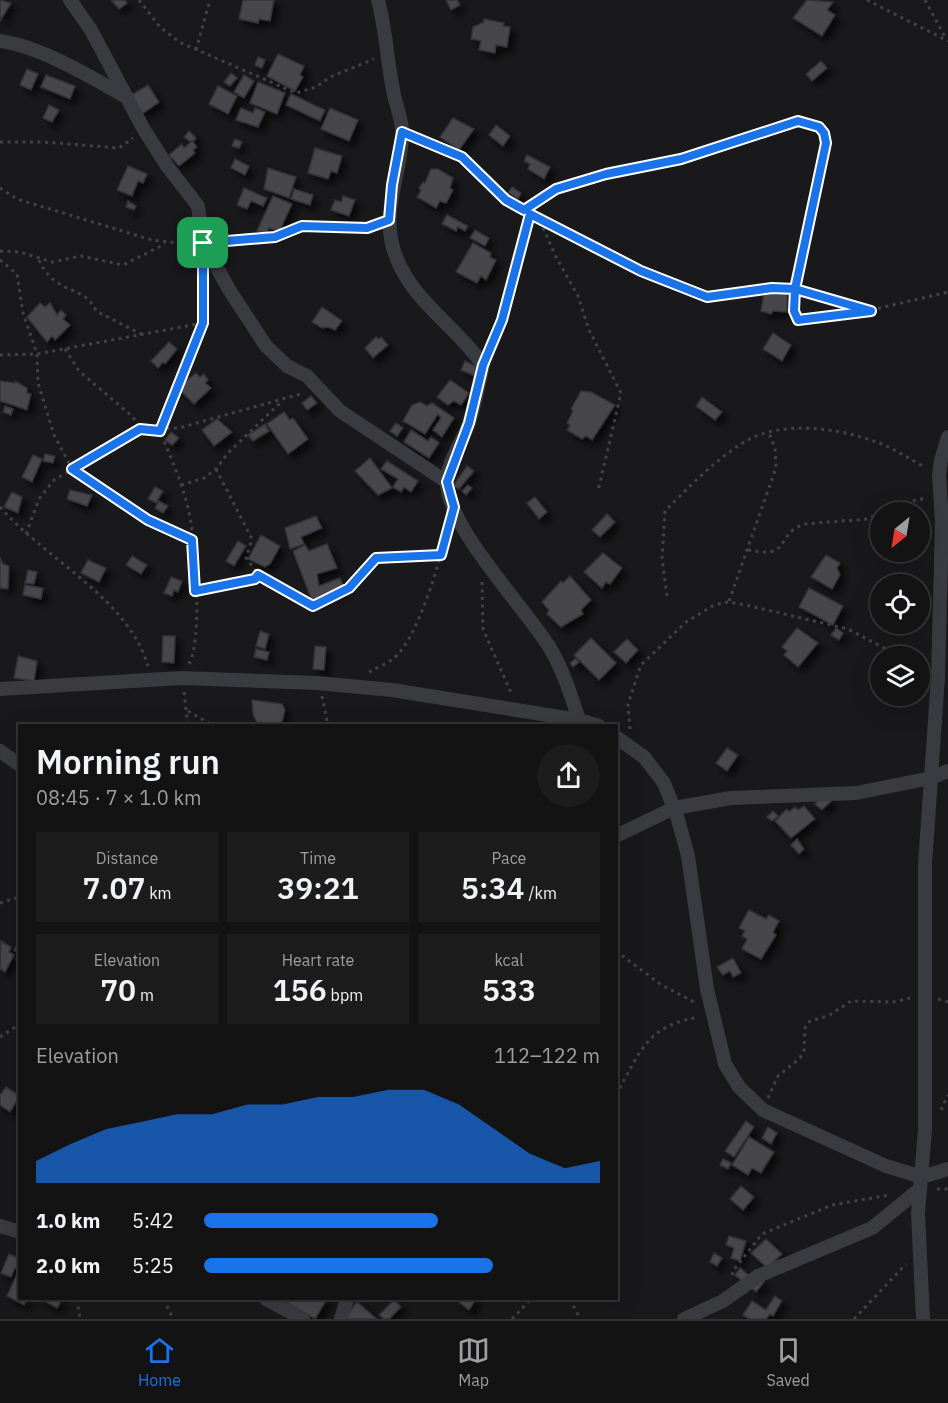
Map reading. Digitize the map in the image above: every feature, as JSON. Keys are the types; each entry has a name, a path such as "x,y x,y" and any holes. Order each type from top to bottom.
{"street":[{"path":"70,0 91,30 143,128 167,166 198,206 203,243 230,291 266,346 287,366 307,376 340,411 447,482"},
{"path":"378,0 402,132 392,185 389,220 392,247 406,276 432,311 472,349 483,365 469,423 447,482 454,507 483,558 526,612 550,649 569,687 579,720"},
{"path":"0,41 15,43 88,75 128,98"},
{"path":"923,1319 917,1187 925,1130 923,993 925,864 938,677 942,522 939,475 948,437"},
{"path":"0,689 181,678 317,683 392,690 592,724"},
{"path":"618,738 644,757 664,783 674,808 688,856 712,1013 724,1064 738,1088 763,1110 886,1166 917,1187"},
{"path":"0,751 18,764"},
{"path":"618,835 674,808 731,798 856,793 931,778 948,771"},
{"path":"684,1319 723,1301 758,1276 872,1228 917,1187 948,1169"},
{"path":"0,1226 18,1232"},
{"path":"268,1300 303,1319"},
{"path":"340,1319 347,1300"}],"path":[{"path":"139,0 160,27 196,51 296,93 316,87 330,77 386,54"},
{"path":"196,51 210,0"},
{"path":"867,0 947,41"},
{"path":"925,0 947,41"},
{"path":"524,210 556,189 606,174 681,159 798,121 809,122 819,127 824,133 826,143 795,289 794,311 797,320 871,311 948,292"},
{"path":"0,142 43,142 119,148 143,128"},
{"path":"402,132 462,157 506,200 530,214 641,271 707,297 772,288 795,289 871,311"},
{"path":"0,188 17,199 167,243 203,243 275,237 302,226 367,228 389,220"},
{"path":"483,365 502,320 530,214"},
{"path":"540,219 556,257 578,296 589,330 621,393 598,491"},
{"path":"0,251 20,252 52,262 81,256 123,265 167,243"},
{"path":"39,259 51,280 79,293 92,302 96,311 143,335"},
{"path":"0,261 18,274 23,313 37,354 41,393 54,435 72,469 148,520 192,540"},
{"path":"188,724 188,711 181,678 195,653 198,631 191,523 181,485 160,431 203,323 204,275"},
{"path":"0,355 37,354 203,323"},
{"path":"65,349 79,371 127,411 140,429"},
{"path":"26,534 39,499 54,480 140,429 160,431 281,401 319,388"},
{"path":"181,485 204,478 216,469 228,453 281,401"},
{"path":"667,596 662,558 664,511 697,479 742,442 783,428 858,437 884,445 939,475"},
{"path":"728,602 748,550 761,504 776,468 775,448 769,433"},
{"path":"216,469 252,539 246,558 258,575 313,606 349,588 376,558 441,555"},
{"path":"748,550 767,554 775,551 795,527 804,524 868,519 883,510 913,500 939,497"},
{"path":"0,507 26,534 86,584 123,620 143,651 152,680"},
{"path":"344,685 394,658 409,639 441,555 454,507"},
{"path":"483,558 483,629 510,687 515,710"},
{"path":"195,591 255,579 258,575"},
{"path":"633,749 628,704 641,665 698,613 714,605 728,602 848,629 880,646"},
{"path":"317,683 327,712 328,724"},
{"path":"188,711 211,724"},
{"path":"0,903 18,898"},
{"path":"618,952 660,984 712,1013"},
{"path":"763,1110 778,1076 800,1058 804,1050 805,1028 810,1021 828,1016 851,1000 903,1001 923,993"},
{"path":"618,1091 642,1045 659,1030 678,1021 712,1013"},
{"path":"0,1037 18,1025"},
{"path":"734,1292 732,1272 762,1234 838,1203 896,1194 917,1187"},
{"path":"854,1319 920,1247"},
{"path":"77,1300 80,1319"},
{"path":"164,1300 173,1319"},
{"path":"512,1319 530,1300"},
{"path":"570,1300 580,1319"}],"building":[{"path":"0,0 11,3 0,21"},
{"path":"111,0 125,0 127,3 119,9"},
{"path":"243,0 274,0 270,21 259,19 258,23 239,19"},
{"path":"446,0 457,0 460,5 451,10"},
{"path":"807,0 833,2 827,10 835,15 822,36 793,18"},
{"path":"484,19 504,23 503,26 510,27 507,47 496,45 495,53 479,50 481,41 471,39 473,27 484,22"},
{"path":"278,54 304,66 300,75 303,77 295,91 267,76"},
{"path":"258,57 265,60 262,68 255,65"},
{"path":"821,61 827,68 812,81 806,74"},
{"path":"27,69 38,74 31,90 20,85"},
{"path":"231,73 237,78 230,86 224,82"},
{"path":"46,75 75,86 70,99 41,87"},
{"path":"244,75 254,81 244,98 234,92"},
{"path":"258,82 285,93 277,114 250,103"},
{"path":"148,85 159,102 142,114 130,96"},
{"path":"218,86 237,96 228,114 209,104"},
{"path":"291,94 325,110 320,121 286,105"},
{"path":"49,105 59,110 52,122 43,118"},
{"path":"241,108 253,113 255,108 265,112 258,127 236,120"},
{"path":"330,108 358,120 349,141 321,129"},
{"path":"453,118 474,129 459,150 440,137"},
{"path":"496,125 510,136 503,146 489,135"},
{"path":"189,131 196,138 192,143 184,137"},
{"path":"235,139 242,142 239,148 232,146"},
{"path":"192,141 197,147 193,150 195,153 179,166 169,155 182,144 184,148"},
{"path":"315,148 342,156 337,173 331,171 328,179 308,173"},
{"path":"527,155 550,167 544,179 528,169 530,164 524,161"},
{"path":"235,159 249,166 245,175 231,168"},
{"path":"128,166 147,174 143,183 138,181 132,196 117,190"},
{"path":"268,168 296,177 289,198 264,189"},
{"path":"431,169 438,169 453,178 450,188 453,190 446,203 440,201 436,208 417,197 421,191 419,188 423,182 425,183"},
{"path":"512,187 521,193 518,199 508,193"},
{"path":"244,188 267,198 263,206 251,201 247,209 237,205"},
{"path":"294,189 313,195 310,205 291,199"},
{"path":"273,196 292,204 279,232 269,228 266,234 257,231"},
{"path":"343,196 355,200 349,216 331,210 335,200 341,202"},
{"path":"128,201 136,206 134,210 126,207"},
{"path":"447,215 468,226 465,231 458,227 456,231 442,224"},
{"path":"475,230 489,238 485,246 470,238"},
{"path":"473,243 491,253 490,257 496,260 486,280 481,276 477,283 456,272"},
{"path":"772,290 787,290 787,312 773,311 771,314 761,311 764,293"},
{"path":"40,303 45,307 50,303 57,315 61,310 66,315 63,319 70,325 55,340 52,336 47,342 27,317"},
{"path":"322,307 342,321 335,330 328,327 322,328 312,322"},
{"path":"773,333 791,345 782,361 763,349"},
{"path":"376,337 379,339 381,337 388,345 373,358 365,348"},
{"path":"169,342 177,349 165,364 163,362 158,368 151,361"},
{"path":"465,361 479,368 475,376 461,370"},
{"path":"196,373 200,377 204,374 208,380 205,383 211,388 194,404 178,388"},
{"path":"450,380 469,393 461,405 454,401 448,405 437,397"},
{"path":"0,381 15,383 15,381 27,388 27,393 31,394 27,410 0,401"},
{"path":"581,391 591,392 615,405 592,440 586,436 582,439 567,430 570,425 567,423 573,411 571,409"},
{"path":"311,396 317,403 307,410 302,403"},
{"path":"702,397 722,412 715,420 696,406"},
{"path":"420,402 427,406 432,403 454,418 442,437 433,430 441,418 438,414 425,434 403,421 412,405"},
{"path":"5,406 13,409 11,415 3,412"},
{"path":"284,412 290,420 293,418 308,439 288,454 267,424"},
{"path":"217,419 232,432 214,446 202,430"},
{"path":"396,423 403,428 397,436 390,431"},
{"path":"265,424 269,431 253,441 248,435"},
{"path":"411,430 428,441 431,437 439,443 429,458 404,442"},
{"path":"171,432 179,438 172,445 165,440"},
{"path":"45,454 55,456 53,463 43,461"},
{"path":"33,455 42,459 32,482 22,477"},
{"path":"370,458 392,488 378,495 355,471"},
{"path":"387,461 418,481 411,492 404,487 401,492 393,487 398,479 381,469"},
{"path":"467,466 474,471 459,489 453,486"},
{"path":"468,485 472,488 466,495 462,491"},
{"path":"155,487 163,491 156,503 148,499"},
{"path":"70,490 92,495 87,506 67,499"},
{"path":"12,492 22,497 18,513 4,507"},
{"path":"535,497 547,512 539,519 527,503"},
{"path":"159,501 168,506 163,513 155,508"},
{"path":"607,514 615,522 600,537 592,530"},
{"path":"316,516 322,528 301,537 304,544 290,549 285,528"},
{"path":"261,535 280,546 270,564 265,567 248,559"},
{"path":"238,541 246,546 234,566 226,561"},
{"path":"327,544 337,568 317,574 319,586 340,578 344,589 312,601 293,551 305,545 309,551"},
{"path":"603,553 622,568 610,584 606,582 602,588 584,572"},
{"path":"826,555 840,563 837,568 840,575 832,589 811,577"},
{"path":"132,556 147,565 141,574 126,565"},
{"path":"0,557 3,564 9,566 8,589 0,588"},
{"path":"88,560 106,568 99,582 81,573"},
{"path":"28,570 37,572 34,584 25,583"},
{"path":"570,576 591,600 581,610 583,614 561,627 547,614 549,610 542,602 561,581 563,583"},
{"path":"171,577 182,581 178,592 174,590 172,596 164,593"},
{"path":"25,585 43,588 41,599 23,595"},
{"path":"809,588 843,606 833,625 799,607"},
{"path":"797,628 818,643 798,667 784,655 787,651 782,647"},
{"path":"836,628 843,633 839,640 831,635"},
{"path":"260,631 269,634 265,649 256,646"},
{"path":"163,636 175,636 174,663 162,662"},
{"path":"591,638 616,663 599,680 574,655"},
{"path":"627,639 638,650 626,663 614,652"},
{"path":"315,646 326,647 324,670 313,669"},
{"path":"256,649 269,652 267,660 254,657"},
{"path":"18,656 37,661 34,681 14,678"},
{"path":"576,658 579,662 573,667 570,663"},
{"path":"252,700 282,704 285,710 282,724 258,724 253,714"},
{"path":"727,748 738,755 727,771 716,763"},
{"path":"824,794 831,801 822,810 815,804"},
{"path":"804,806 815,819 791,838 775,821 787,809 789,812 795,807 798,810"},
{"path":"773,811 778,816 772,821 767,817"},
{"path":"797,839 804,849 799,854 791,845"},
{"path":"749,910 766,919 769,915 779,921 773,932 776,935 761,959 742,949 747,939 742,936 745,931 739,928"},
{"path":"1,941 11,947 9,952 14,955 5,972 0,969"},
{"path":"733,958 741,973 733,977 730,971 723,975 717,967"},
{"path":"6,1087 18,1095 18,1099 10,1112 0,1105 0,1095"},
{"path":"746,1121 754,1127 734,1157 725,1151"},
{"path":"768,1127 777,1133 771,1144 762,1138"},
{"path":"749,1137 774,1152 761,1173 752,1168 748,1175 732,1165"},
{"path":"723,1159 731,1163 728,1169 720,1165"},
{"path":"741,1186 754,1197 743,1210 730,1199"},
{"path":"729,1236 746,1241 740,1261 731,1258 734,1248 726,1245"},
{"path":"766,1239 782,1254 767,1268 751,1253"},
{"path":"714,1253 722,1258 717,1266 710,1262"},
{"path":"9,1254 18,1258 18,1269 15,1268 11,1277 1,1273"},
{"path":"740,1268 751,1277 745,1283 735,1275"},
{"path":"17,1274 18,1300 26,1300 24,1305 7,1296"},
{"path":"758,1277 764,1282 756,1292 750,1287"},
{"path":"775,1296 782,1301 773,1316 770,1314 766,1319 750,1319 743,1315 752,1301 766,1310"},
{"path":"43,1300 61,1300 57,1308"},
{"path":"290,1300 326,1300 315,1319 288,1303"},
{"path":"394,1300 401,1307 389,1319 384,1319 379,1315"},
{"path":"456,1300 475,1300 469,1310"},
{"path":"357,1302 377,1319 347,1319 346,1316"}],"route":[{"path":"203,243 205,286 203,323 160,431 140,429 72,469 106,494 148,520 192,540 195,591 255,579 258,575 313,606 349,588 376,558 441,555 454,507 447,482 469,423 483,365 502,320 530,214 641,271 707,297 772,288 795,289 871,311 812,320 797,320 794,315 795,289 826,143 824,133 819,127 809,122 798,121 681,159 606,174 556,189 524,210 506,200 462,157 402,132 400,155 392,185 389,220 367,228 302,226 275,237 203,243"}]}
